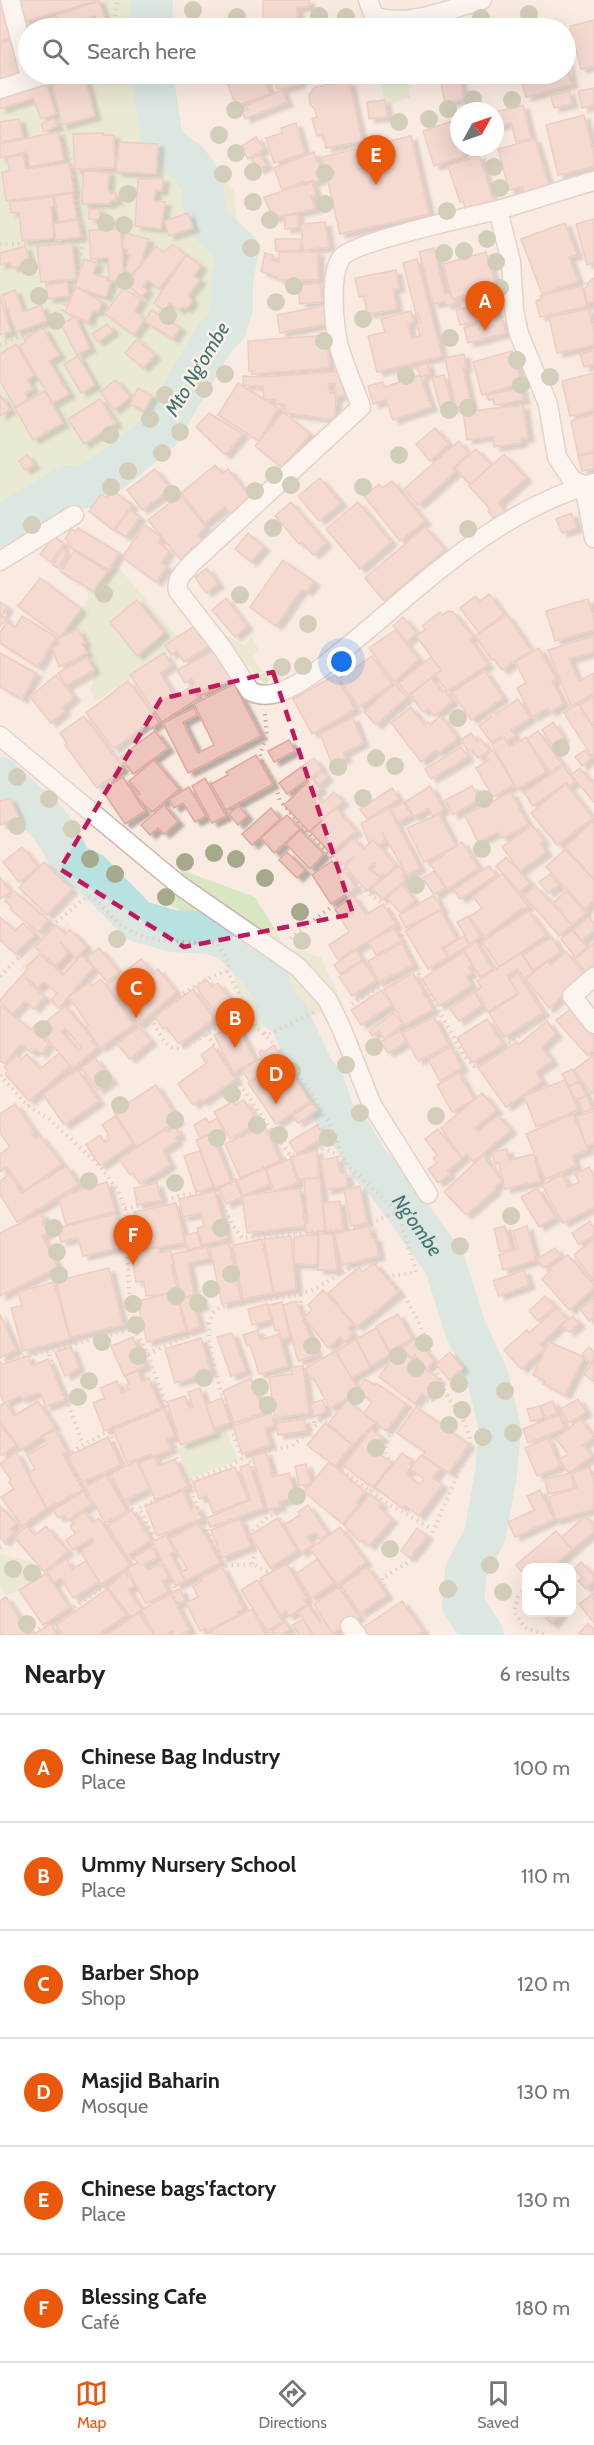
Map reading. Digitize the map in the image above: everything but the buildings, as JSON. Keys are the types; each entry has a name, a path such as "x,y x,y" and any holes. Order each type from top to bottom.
{"street":[{"path":"10,0 18,21"},
{"path":"368,0 374,16 379,18"},
{"path":"415,18 482,0"},
{"path":"0,89 18,82"},
{"path":"589,484 546,499 516,514 405,597 338,655 304,680 279,692 257,694 248,688 223,649 178,591 180,575 361,407 338,342 334,289 337,268 342,256 353,250 401,235 498,210 594,181"},
{"path":"498,210 511,262 514,310 519,334 548,404 557,456 572,480 589,484"},
{"path":"589,484 594,538"},
{"path":"0,561 74,515"},
{"path":"0,736 179,885 298,967 327,999 326,1009 372,1106 428,1194"},
{"path":"594,977 572,996 594,1024"}],"path":[{"path":"115,18 117,0"},
{"path":"0,345 53,321 60,315 76,280 83,242 74,171 42,84"},
{"path":"0,244 83,242"},
{"path":"257,694 266,715 267,724 267,735 260,754 275,784 280,801 365,891 391,910 409,947 415,966 451,1035 474,1066 484,1062 572,996"},
{"path":"274,950 334,905 365,891"},
{"path":"0,976 49,928 88,896 94,897 116,921 149,940 217,942 229,962 227,971 258,1029 270,1040 310,1091 347,1164"},
{"path":"258,1029 268,1035 326,1009 349,1006 415,966"},
{"path":"28,1106 49,1088 209,976 227,971"},
{"path":"150,1017 168,1045 174,1049 181,1048 207,1034 247,1006"},
{"path":"207,1034 268,1127 291,1156"},
{"path":"0,1075 28,1106 49,1119 100,1166 118,1191 125,1208 129,1290 134,1329 148,1354 167,1406 177,1437 175,1454 218,1555 225,1566 252,1564 267,1571 298,1555 298,1549 277,1514 268,1516 249,1534 255,1552 252,1564"},
{"path":"125,1208 155,1204 182,1195 215,1189 291,1156 321,1148 334,1153 398,1212 416,1272 386,1277"},
{"path":"215,1189 232,1224 242,1238 247,1239 295,1232 333,1232 363,1226 398,1212"},
{"path":"333,1232 339,1263 337,1278"},
{"path":"268,1516 245,1455 233,1436 214,1373 211,1322 214,1312 226,1305 301,1295 337,1278 352,1265 374,1261 401,1291 415,1312 443,1389 464,1422 470,1447 426,1547 417,1557 382,1578 388,1600 356,1626 339,1585 310,1600 286,1562"},
{"path":"301,1295 304,1319 320,1353 304,1369 315,1426"},
{"path":"148,1354 194,1333 211,1322"},
{"path":"0,1363 134,1329"},
{"path":"47,1350 83,1444"},
{"path":"370,1491 393,1464 385,1448 399,1419 411,1407 437,1398 443,1389"},
{"path":"0,1548 26,1524 84,1491 65,1456 109,1430 167,1406"},
{"path":"190,1635 192,1630 171,1593 173,1582 151,1543 153,1535 139,1508 190,1486 192,1480 227,1467 245,1455 292,1446 321,1421 353,1445 339,1467 370,1491 432,1529"},
{"path":"109,1430 122,1466 108,1474 127,1507 132,1509 153,1535"},
{"path":"28,1635 54,1622 131,1565 131,1559 150,1544 153,1535"},
{"path":"104,1635 129,1616 105,1585"},
{"path":"522,1592 518,1597 514,1612 525,1628 546,1635"},
{"path":"521,1635 525,1628"}],"highlighted area":[{"path":"273,672 353,914 184,947 60,869 161,699"}],"shaded area":[{"path":"67,922 92,947 83,955 95,968 60,1010 46,1002 48,992 39,988 19,971 35,944 57,923 63,927"}],"green space":[{"path":"0,0 138,0 136,18 18,18 18,84 140,84 144,94 234,191 240,261 215,350 145,453 62,475 0,518"},
{"path":"381,84 409,84 410,98 385,105"},
{"path":"119,568 184,644 96,701 90,690 95,676 67,627 88,600 86,574"},
{"path":"227,636 245,646 251,636 259,650 252,657 269,680 266,685 224,641"},
{"path":"181,870 255,897 285,946 321,957 344,1007 250,1031 231,967 242,940 165,903 174,902"},
{"path":"226,1430 238,1460 189,1479 177,1449"},
{"path":"0,1554 32,1562 43,1575 18,1592 5,1595 0,1589"}],"waterway":[{"name":"Mto Ng'ombe","path":"151,18 152,0"},
{"path":"147,84 157,93"},
{"name":"Mto Ng'ombe","path":"0,526 69,486 88,487 122,463 159,432 216,336 226,327 232,307 232,281 238,250 207,221 201,180 188,162 173,152 162,140 154,84"},
{"name":"Ng'ombe","path":"0,778 50,826 58,836 70,864 90,872 138,921 173,931 210,933 230,940 262,972 279,1011 288,1016 313,1070 323,1082 333,1111 354,1138 367,1161 388,1184 445,1264 465,1328 487,1375 500,1429 496,1473 485,1535 466,1571 463,1605 483,1635"}],"place":[{"name":"Chinese bags'factory","path":"376,185"},
{"name":"Chinese Bag Industry","path":"485,331"},
{"name":"Barber Shop","path":"136,1018"},
{"name":"Ummy Nursery School","path":"235,1048"},
{"name":"Masjid Baharin","path":"276,1104"},
{"name":"Blessing Cafe","path":"133,1265"}]}
